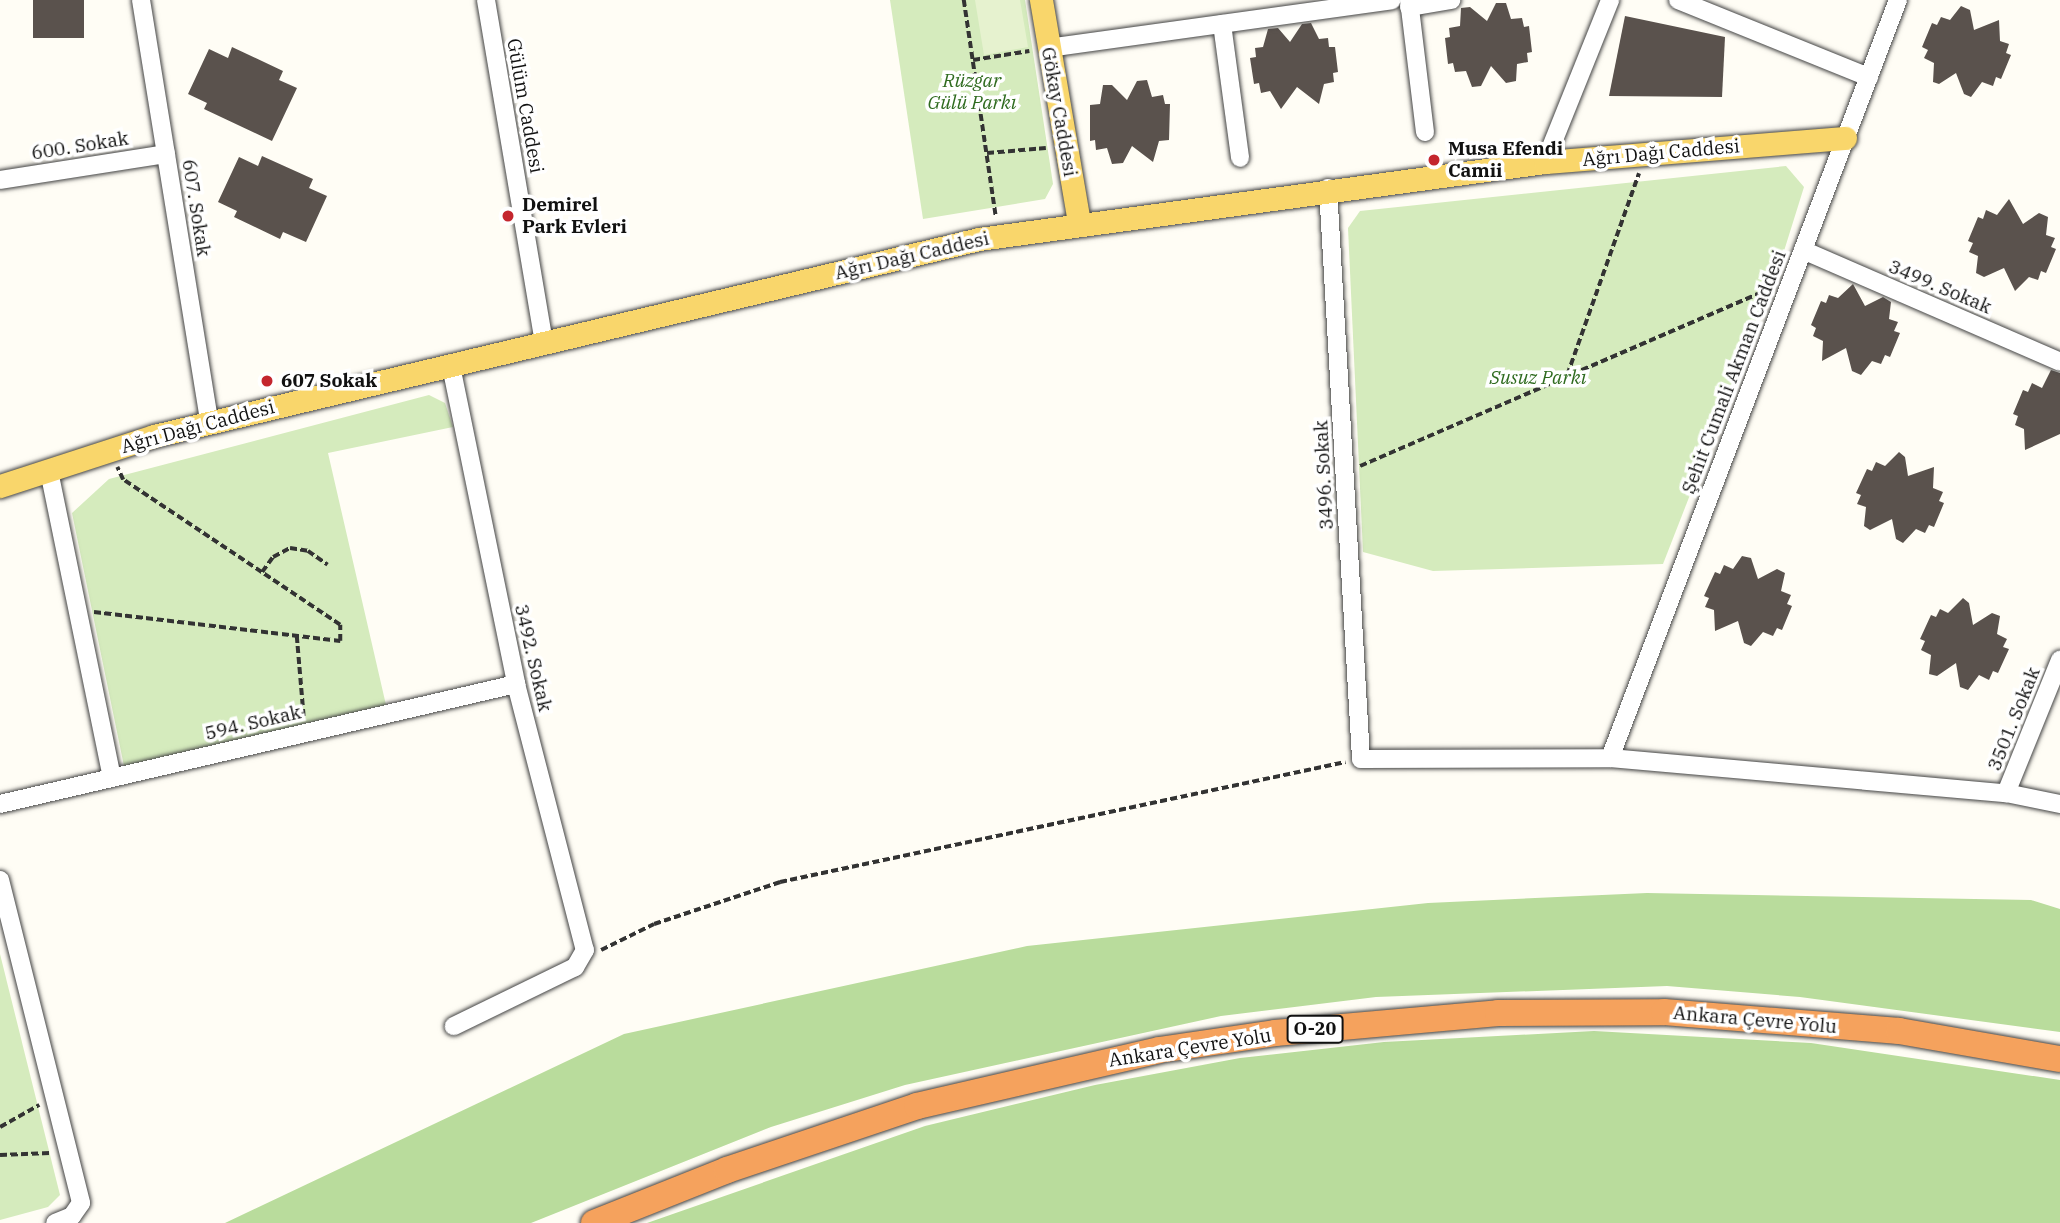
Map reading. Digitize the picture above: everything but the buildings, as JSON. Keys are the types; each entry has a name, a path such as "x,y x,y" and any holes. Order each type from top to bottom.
{"highway":[{"name":"Ankara Çevre Yolu","path":"594,1223 727,1170 917,1106 1159,1050 1275,1033 1499,1013 1664,1012 1899,1031 2060,1059"}],"main road":[{"name":"Gökay Caddesi","path":"1041,0 1079,223"},
{"name":"Ağrı Dağı Caddesi","path":"0,486 110,450 209,422 999,236 1328,188 1545,162 1845,138"}],"street":[{"name":"607. Sokak","path":"141,0 209,422"},
{"name":"Gülüm Caddesi","path":"486,0 544,344"},
{"path":"1048,48 1392,0"},
{"path":"1425,132 1409,4 1451,0"},
{"path":"1545,162 1610,0"},
{"path":"1678,0 1869,77"},
{"name":"Şehit Cumali Akman Caddesi","path":"1609,758 1898,0"},
{"path":"1222,24 1240,158"},
{"name":"600. Sokak","path":"0,180 166,154"},
{"name":"3496. Sokak","path":"1328,188 1361,759"},
{"name":"3499. Sokak","path":"1803,250 2060,362"},
{"name":"3492. Sokak","path":"451,366 516,684 585,958"},
{"path":"49,471 112,778"},
{"name":"3501. Sokak","path":"2006,793 2060,660"},
{"name":"594. Sokak","path":"0,804 516,684"},
{"path":"1361,759 1609,758 2006,793 2060,804"},
{"path":"0,880 66,1153 81,1203 72,1216 55,1223"},
{"path":"454,1026 585,958"}],"path":[{"path":"964,0 999,236"},
{"path":"973,60 1048,48"},
{"path":"987,153 1065,146"},
{"path":"1567,375 1646,154"},
{"path":"1345,473 1792,279"},
{"path":"78,613 340,641 340,625 123,480 110,450"},
{"path":"262,572 273,557 290,548 307,551 328,565"},
{"path":"297,635 306,733"},
{"path":"585,958 654,924 780,882 1361,759"},
{"path":"0,1127 53,1097"},
{"path":"0,1155 66,1153"}],"green space":[{"name":"Rüzgar Gülü Parkı","path":"890,0 1025,0 1053,184 1045,199 923,219"},
{"path":"975,0 1020,0 1028,47 984,55"},
{"name":"Susuz Parkı","path":"1786,166 1804,187 1779,267 1663,564 1433,571 1363,552 1348,228 1360,211"},
{"path":"429,395 445,403 453,427 328,453 386,705 124,766 72,513 109,479"},
{"path":"1647,893 2031,900 2060,909 2060,1032 1800,997 1667,986 1376,997 1221,1016 905,1085 771,1127 531,1223 225,1223 624,1034 1027,946 1428,903"},
{"path":"0,954 60,1195 48,1207 0,1220"},
{"path":"1594,1031 1811,1043 2060,1080 2060,1223 647,1223 925,1126 1095,1085 1240,1058 1384,1042"}],"place":[{"name":"Musa Efendi Camii","path":"1434,160"},
{"name":"Demirel Park Evleri","path":"508,216"},
{"name":"607 Sokak","path":"267,381"}]}
